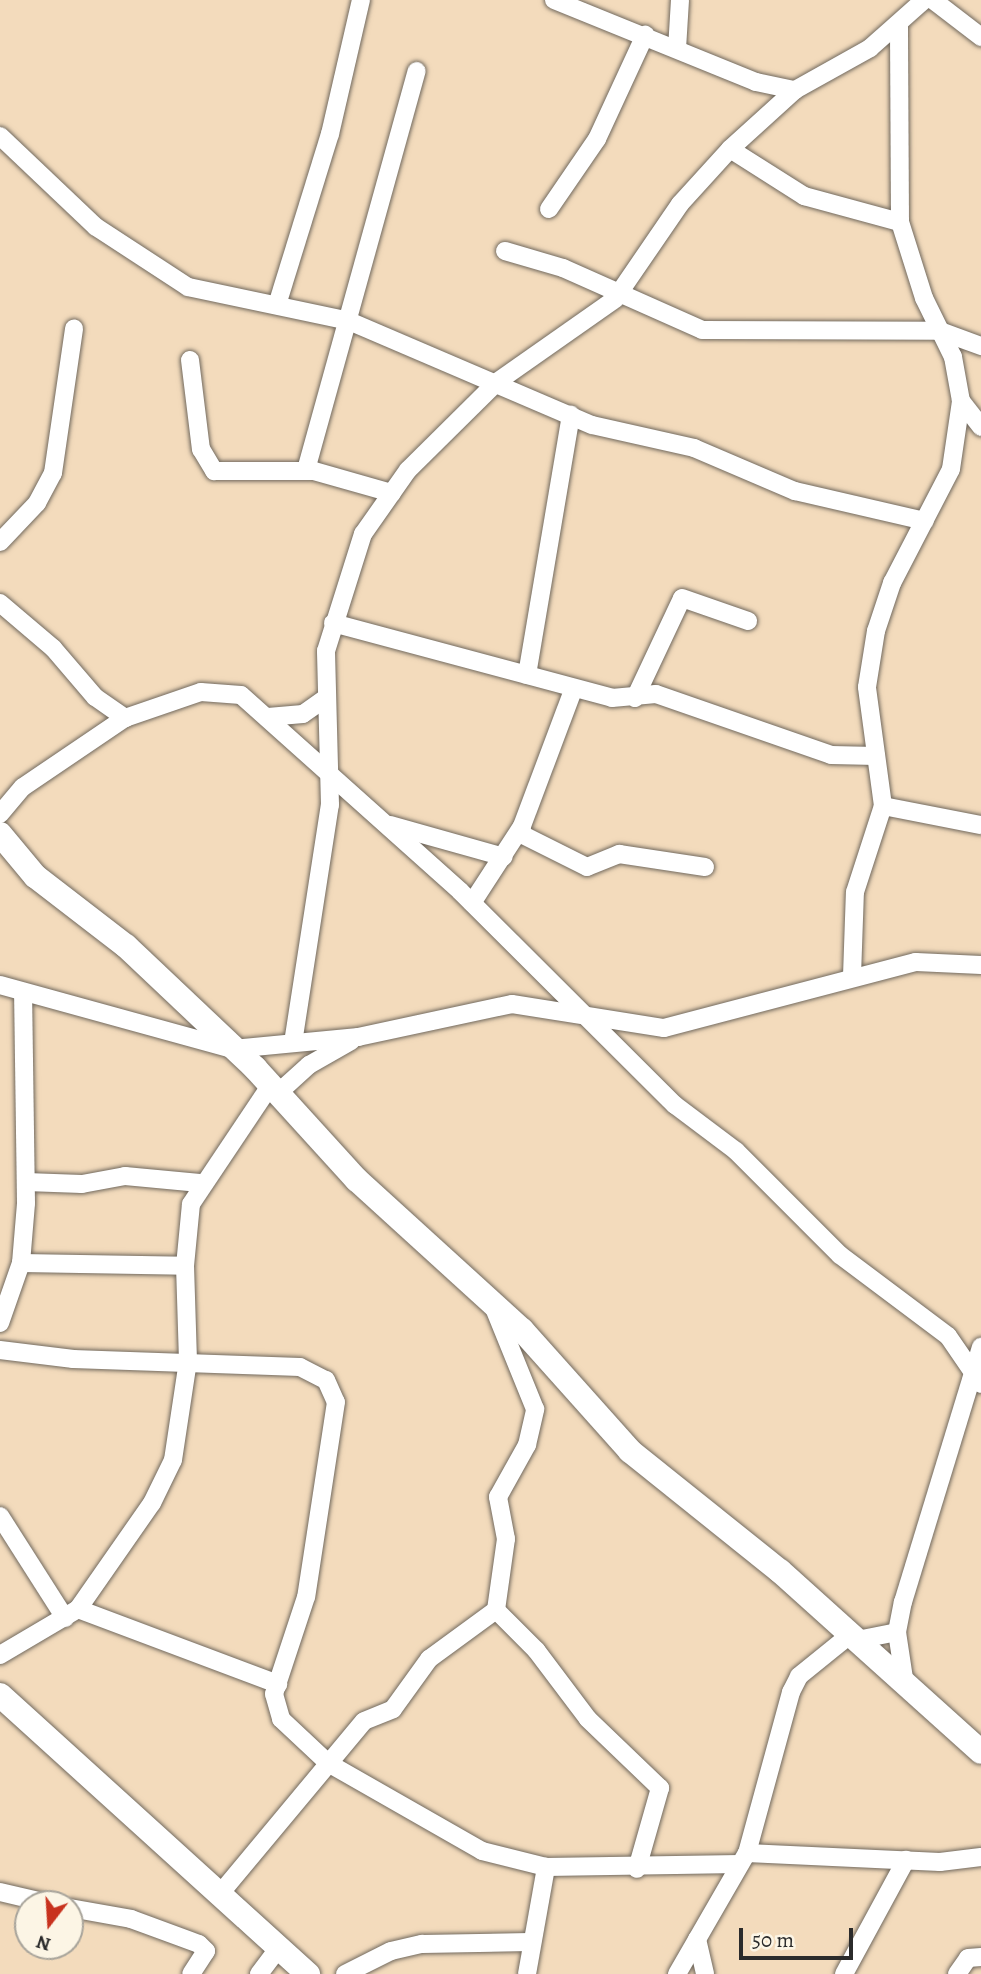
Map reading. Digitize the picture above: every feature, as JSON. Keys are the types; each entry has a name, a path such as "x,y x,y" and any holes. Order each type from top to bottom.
{"street":[{"path":"277,305 330,134 361,0"},
{"path":"554,0 756,82 795,90"},
{"path":"677,49 680,0"},
{"path":"293,1043 320,897 330,773 326,698 333,623 351,558 392,493 496,382 622,292 680,204 730,149 795,90 899,24 924,0"},
{"path":"933,0 981,37"},
{"path":"899,24 900,222 940,331 961,401 981,427"},
{"path":"549,209 597,139 645,35"},
{"path":"306,470 417,71"},
{"path":"0,136 96,227 165,276 210,294 349,321 616,433 694,449 756,480 925,521"},
{"path":"730,149 804,196 900,222"},
{"path":"505,251 622,292 702,330 940,331 981,346"},
{"path":"0,542 37,503 53,473 74,329"},
{"path":"190,360 208,467 306,470 392,493"},
{"path":"852,976 855,892 883,806 867,687 876,631 951,469 961,401"},
{"path":"527,675 571,415"},
{"path":"635,698 682,598 748,621"},
{"path":"0,603 53,648 94,697 125,718"},
{"path":"333,623 574,688 635,698 656,694 831,755 876,756"},
{"path":"472,903 519,832 574,688"},
{"path":"0,814 23,788 125,718 221,690 241,695 389,825 472,903 675,1105 736,1151 840,1255 942,1330 977,1379"},
{"path":"268,717 303,714 326,698"},
{"path":"883,806 981,825"},
{"path":"389,825 504,857"},
{"path":"519,832 587,867 619,854 705,867"},
{"path":"0,834 35,876 126,946 233,1049 339,1162 492,1305 630,1451 854,1637 981,1752"},
{"path":"0,985 233,1049 358,1037 512,1004 664,1028 852,976 916,962 981,965"},
{"path":"0,1323 21,1263 26,1182 23,992"},
{"path":"0,1655 71,1613 152,1503 173,1460 188,1361 185,1266 191,1204 200,1183 273,1090 309,1065 358,1037"},
{"path":"26,1182 82,1184 125,1176 200,1183"},
{"path":"21,1263 185,1266"},
{"path":"219,1895 364,1721 403,1699 429,1659 496,1610 506,1539 498,1497 527,1445 535,1409 492,1305"},
{"path":"905,1685 897,1632 977,1379 981,1347"},
{"path":"0,1350 73,1359 300,1367 332,1388 336,1402 306,1597 273,1702 281,1718 328,1763 482,1851 546,1867 637,1869 744,1858 906,1860 981,1857"},
{"path":"0,1516 71,1613 278,1684"},
{"path":"496,1610 536,1650 588,1719 660,1788 637,1869"},
{"path":"677,1974 744,1858 790,1692 816,1661 854,1637 897,1632"},
{"path":"0,1695 278,1949 309,1974"},
{"path":"844,1974 906,1860"},
{"path":"527,1974 530,1942 546,1867"},
{"path":"84,1911 131,1919 199,1944 206,1951 191,1974"},
{"path":"698,1939 705,1974"},
{"path":"345,1974 391,1951 422,1944 530,1942"},
{"path":"259,1974 278,1949"},
{"path":"957,1974 968,1958 981,1957"}]}
